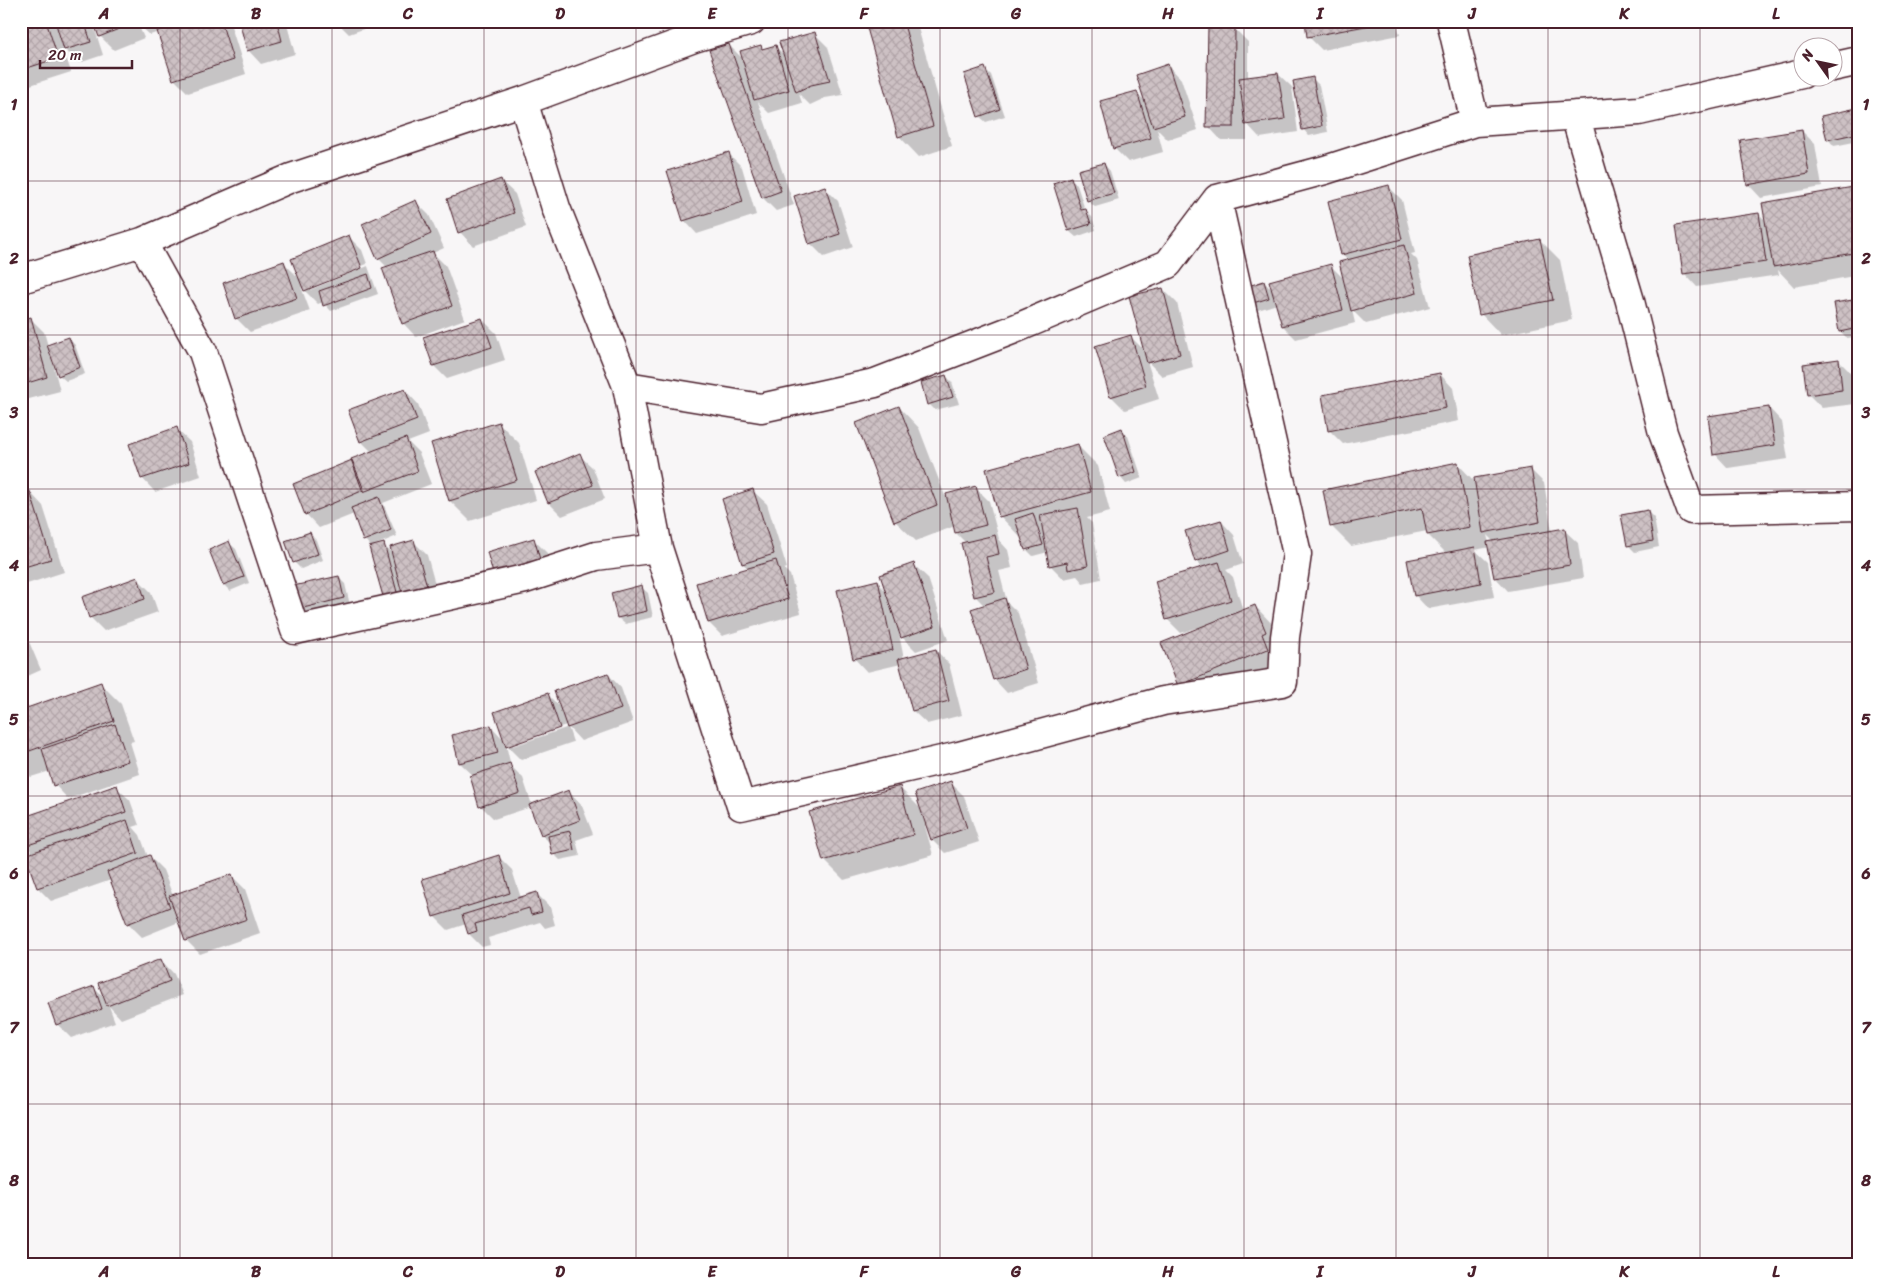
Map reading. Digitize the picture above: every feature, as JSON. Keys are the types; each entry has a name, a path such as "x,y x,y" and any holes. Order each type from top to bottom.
{"street":[{"path":"21,279 142,242 292,178 523,101 691,30 751,21"},
{"path":"1451,21 1476,122"},
{"path":"1842,65 1859,61"},
{"path":"626,386 761,408 875,383 1012,330 1168,264 1217,198 1325,170 1476,122 1639,111 1792,76"},
{"path":"523,101 556,208 626,386 658,548 741,806 959,756 1163,701 1283,682 1285,637 1297,554 1217,198"},
{"path":"1575,116 1630,301 1663,433 1691,510 1859,506"},
{"path":"142,242 203,352 295,630 525,580 596,556 658,548"}],"building":[{"path":"21,21 46,21 58,58 21,70"},
{"path":"55,21 84,21 91,42 64,50"},
{"path":"93,21 130,21 131,24 99,37"},
{"path":"187,21 221,21 233,60 173,80 157,31"},
{"path":"239,21 277,21 282,41 247,51"},
{"path":"865,21 903,21 933,126 898,137"},
{"path":"1305,21 1387,21 1387,22 1307,37"},
{"path":"1208,27 1235,27 1234,127 1206,127"},
{"path":"815,32 830,81 811,85 796,92 779,42"},
{"path":"729,44 781,191 762,198 709,50"},
{"path":"761,45 762,49 776,45 789,90 754,100 740,51"},
{"path":"1168,64 1185,117 1153,127 1136,75"},
{"path":"985,67 1000,109 978,117 964,74"},
{"path":"1278,73 1285,119 1245,125 1239,78"},
{"path":"1313,77 1322,126 1302,130 1293,81"},
{"path":"1137,91 1151,138 1113,149 1100,101"},
{"path":"1857,108 1859,133 1827,140 1821,116"},
{"path":"1802,130 1809,174 1747,185 1740,140"},
{"path":"729,152 743,202 683,221 667,171"},
{"path":"1104,163 1114,193 1087,201 1078,170"},
{"path":"1071,177 1081,210 1086,209 1091,224 1068,231 1053,183"},
{"path":"501,179 514,213 458,233 447,199"},
{"path":"1389,185 1402,239 1341,255 1328,201"},
{"path":"825,186 840,234 809,244 794,196"},
{"path":"1859,186 1859,252 1773,267 1762,203"},
{"path":"416,200 431,234 377,259 362,224"},
{"path":"1759,213 1766,262 1683,274 1676,225"},
{"path":"349,235 362,268 304,291 291,259"},
{"path":"1540,239 1553,300 1479,315 1467,255"},
{"path":"1404,245 1417,293 1351,311 1339,262"},
{"path":"433,251 452,306 402,324 382,268"},
{"path":"284,261 297,298 235,319 223,283"},
{"path":"1331,264 1343,310 1282,326 1269,281"},
{"path":"368,274 372,288 323,306 319,291"},
{"path":"1264,281 1269,298 1250,304 1245,287"},
{"path":"1163,288 1180,354 1147,363 1129,296"},
{"path":"1859,299 1859,328 1839,332 1834,303"},
{"path":"31,317 47,377 21,385 21,320"},
{"path":"482,318 492,347 433,366 423,337"},
{"path":"1131,335 1146,386 1110,397 1095,346"},
{"path":"69,337 80,367 58,376 47,345"},
{"path":"1839,359 1842,390 1807,395 1803,364"},
{"path":"1440,373 1446,408 1328,431 1322,395"},
{"path":"946,375 953,397 927,405 921,382"},
{"path":"405,389 417,420 360,442 348,410"},
{"path":"1859,403 1859,430 1854,404"},
{"path":"899,406 937,505 894,522 856,423"},
{"path":"1769,407 1775,445 1713,455 1708,416"},
{"path":"499,422 517,480 449,501 431,443"},
{"path":"177,427 189,463 141,479 129,444"},
{"path":"1122,428 1136,472 1119,478 1104,435"},
{"path":"406,438 418,471 363,492 351,459"},
{"path":"1078,444 1091,492 999,517 986,469"},
{"path":"580,453 593,485 548,503 535,472"},
{"path":"352,460 364,490 305,515 293,484"},
{"path":"1458,462 1470,527 1427,535 1422,508 1330,527 1323,490"},
{"path":"1531,468 1540,522 1483,533 1474,478"},
{"path":"976,486 986,525 955,533 946,494"},
{"path":"753,489 774,554 742,564 722,499"},
{"path":"30,491 51,559 21,568 21,493"},
{"path":"379,497 391,530 363,541 351,508"},
{"path":"1078,508 1088,566 1068,570 1067,562 1049,566 1040,515"},
{"path":"1648,510 1653,541 1627,546 1621,515"},
{"path":"1033,513 1043,545 1025,550 1015,519"},
{"path":"1221,520 1230,550 1195,562 1185,531"},
{"path":"1565,528 1570,565 1494,578 1487,542"},
{"path":"310,532 318,554 293,563 285,541"},
{"path":"995,535 999,554 986,557 995,592 974,597 961,543"},
{"path":"534,538 541,563 494,577 487,552"},
{"path":"414,540 427,586 402,593 390,547"},
{"path":"229,541 244,577 223,585 209,550"},
{"path":"384,543 398,596 384,600 369,547"},
{"path":"1475,547 1481,583 1414,596 1407,560"},
{"path":"776,560 788,599 708,623 696,583"},
{"path":"1219,562 1231,600 1166,620 1155,581"},
{"path":"914,563 935,626 901,638 880,575"},
{"path":"339,576 344,598 299,609 293,586"},
{"path":"138,577 145,599 89,618 82,597"},
{"path":"878,580 893,650 853,659 837,590"},
{"path":"642,585 647,611 617,618 611,593"},
{"path":"1005,598 1026,669 993,680 971,609"},
{"path":"1255,605 1266,632 1262,634 1268,649 1178,686 1161,643"},
{"path":"21,640 28,656 21,660"},
{"path":"936,649 949,701 912,711 898,659"},
{"path":"608,673 621,709 567,728 554,691"},
{"path":"101,682 114,721 21,754 21,710"},
{"path":"548,693 560,728 506,747 494,712"},
{"path":"115,724 128,761 53,786 42,749"},
{"path":"491,725 498,753 459,763 452,735"},
{"path":"510,763 520,793 479,807 470,776"},
{"path":"951,781 967,828 931,840 915,793"},
{"path":"117,785 126,812 25,846 21,836 21,818"},
{"path":"900,786 913,835 823,861 809,812"},
{"path":"569,790 580,820 541,835 529,805"},
{"path":"127,820 138,853 37,888 25,855"},
{"path":"570,831 574,850 552,855 548,836"},
{"path":"150,855 170,907 127,924 107,872"},
{"path":"499,855 510,893 433,917 422,879"},
{"path":"232,874 247,919 185,941 169,896"},
{"path":"537,892 542,912 531,915 529,908 475,924 477,931 468,934 462,915"},
{"path":"161,959 170,981 107,1006 98,983"},
{"path":"94,986 102,1009 56,1025 48,1003"}]}
